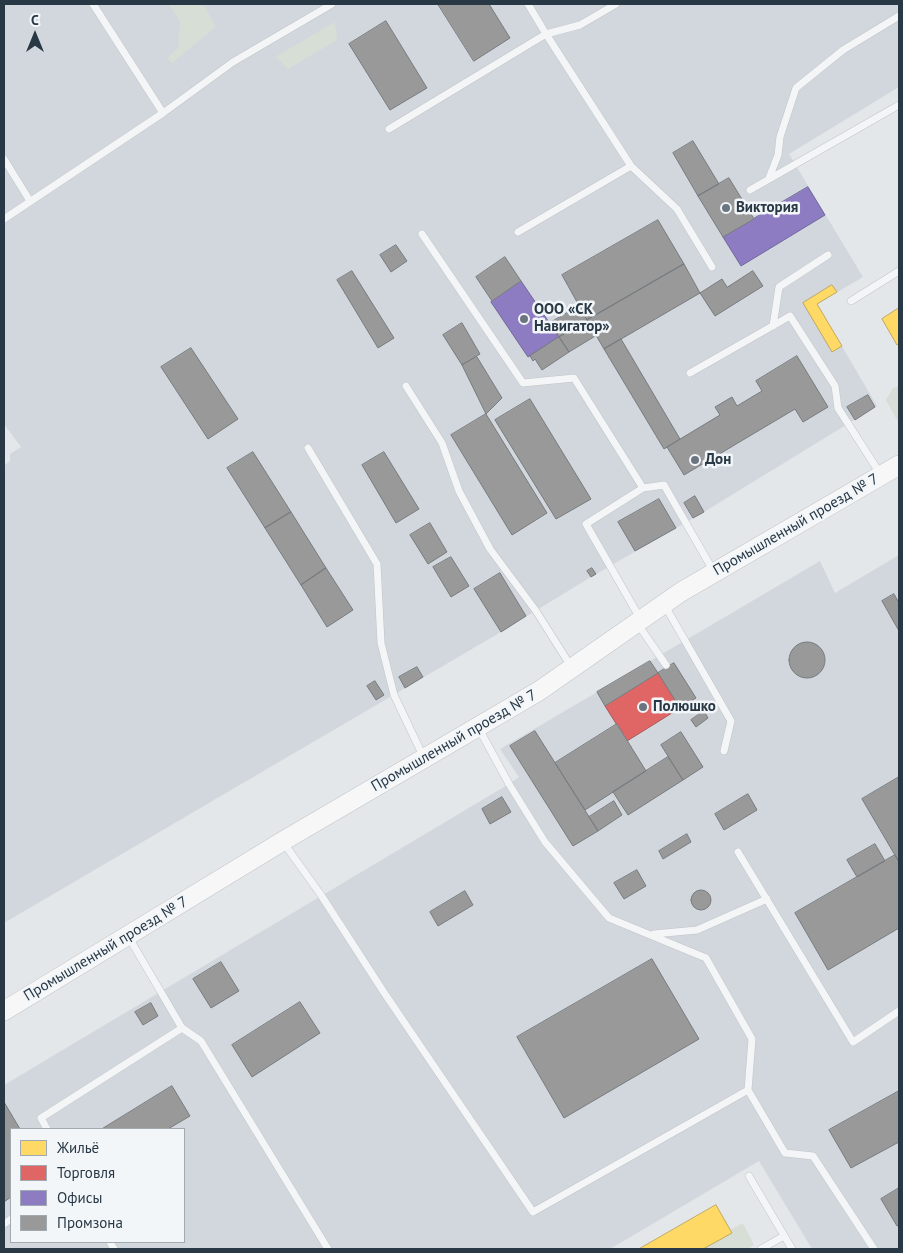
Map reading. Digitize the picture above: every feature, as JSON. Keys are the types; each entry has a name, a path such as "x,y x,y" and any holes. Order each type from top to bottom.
{"street":[{"name":"Промышленный проезд № 7","path":"4,1011 282,841 539,691 664,604 714,572 899,465"}],"lane":[{"path":"93,4 163,113"},
{"path":"4,219 163,113 233,62 332,4"},
{"path":"528,4 631,166 677,209 712,267"},
{"path":"390,129 546,34 580,25 616,4"},
{"path":"769,178 778,155 780,137 796,88 843,50 899,16"},
{"path":"750,190 899,105"},
{"path":"4,159 30,201"},
{"path":"518,232 631,166"},
{"path":"422,234 523,384 574,378 643,488"},
{"path":"773,326 779,288 828,255"},
{"path":"851,301 899,271"},
{"path":"690,373 790,316 835,386 838,408 881,475"},
{"path":"406,386 442,443 459,491 490,549 536,611 572,668"},
{"path":"308,448 377,564 381,643 394,695 425,758"},
{"path":"666,664 639,621 586,524 643,488 664,485 714,572"},
{"path":"664,604 731,721 724,750"},
{"path":"478,727 509,784 545,842 609,918 706,958 752,1039 748,1090 785,1153 814,1156 874,1249"},
{"path":"282,841 321,895 385,994 533,1212 748,1090"},
{"path":"738,852 853,1042 899,1012"},
{"path":"651,934 697,930 767,899"},
{"path":"128,935 182,1028 201,1041 328,1249"},
{"path":"46,1128 41,1118 182,1028"},
{"path":"750,1176 792,1249"},
{"path":"761,1249 784,1236"}],"shaded area":[{"path":"4,4 899,4 899,87 789,154 863,277 817,304 877,406 704,512 4,923 4,466 10,461 10,454 21,447 4,424"},
{"path":"169,4 203,4 216,27 172,63 167,58 178,48 180,22"},
{"path":"335,22 337,40 288,69 275,57"},
{"path":"899,386 899,418 897,420 886,400 893,388"},
{"path":"899,555 899,1249 812,1249 759,1161 610,1249 4,1249 4,1085 509,784 519,777 500,749 820,561 835,593"},
{"path":"743,1223 754,1245 747,1249 703,1249 732,1233 730,1230"}],"building: Жильё":[{"path":"832,285 837,292 817,304 842,346 832,352 803,303"},
{"path":"899,308 899,344 897,345 882,319"},
{"path":"716,1205 732,1233 703,1249 639,1249"}],"building: Торговля":[{"name":"Полюшко","path":"658,673 680,708 627,741 605,706"}],"building: Офисы":[{"name":"Виктория","path":"808,187 825,215 741,266 723,237"},
{"path":"521,281 559,337 528,357 491,302"}],"building: Промзона":[{"path":"438,4 489,4 510,38 474,61"},
{"path":"386,21 427,88 390,110 349,44"},
{"path":"693,141 719,184 698,196 673,153"},
{"name":"Виктория","path":"729,178 754,219 723,237 698,196"},
{"path":"658,220 684,264 587,320 562,275"},
{"path":"396,245 407,261 391,272 380,255"},
{"path":"505,257 521,281 492,301 476,277"},
{"path":"684,264 700,293 604,349 587,320"},
{"path":"352,271 394,338 378,348 337,280"},
{"path":"753,271 763,286 715,316 700,293 722,279 727,287"},
{"path":"579,306 587,320 559,337 550,323"},
{"path":"587,320 597,335 569,352 559,337"},
{"path":"462,323 480,354 462,365 443,335"},
{"path":"559,337 569,352 542,370 535,359 533,361 530,356"},
{"path":"621,339 680,439 664,449 604,349"},
{"path":"191,348 238,419 208,439 161,367"},
{"path":"797,356 828,407 803,422 795,409 684,475 667,447 720,415 715,407 732,397 737,406 762,391 756,381"},
{"path":"477,357 502,398 486,414 462,365"},
{"path":"868,395 875,407 855,420 847,407"},
{"path":"530,399 591,499 556,519 495,420"},
{"path":"486,414 547,513 512,535 451,435"},
{"path":"253,452 291,512 265,528 227,468"},
{"path":"384,452 419,509 396,523 362,465"},
{"path":"695,496 704,512 693,518 684,503"},
{"path":"659,499 676,528 635,551 618,522"},
{"path":"291,512 326,568 301,585 265,528"},
{"path":"430,523 447,552 428,564 410,535"},
{"path":"451,557 469,586 451,597 433,567"},
{"path":"326,568 353,610 327,627 301,585"},
{"path":"592,568 596,574 591,577 587,571"},
{"path":"500,573 526,616 501,632 474,589"},
{"path":"894,594 899,603 899,631 882,601"},
{"path":"807,642 820,647 825,660 820,673 807,678 794,673 789,660 794,647"},
{"path":"650,661 658,673 605,706 597,692"},
{"path":"674,663 696,698 680,708 658,673"},
{"path":"417,667 423,677 405,688 399,677"},
{"path":"375,681 384,695 376,700 367,686"},
{"path":"704,711 708,718 696,727 691,720"},
{"path":"617,724 646,771 585,810 555,763"},
{"path":"535,731 598,831 573,846 510,746"},
{"path":"681,732 703,767 683,780 661,745"},
{"path":"668,757 683,780 628,815 613,792"},
{"path":"899,777 899,862 862,799"},
{"path":"748,794 757,810 724,830 715,814"},
{"path":"502,797 511,812 490,824 482,809"},
{"path":"614,801 622,815 598,831 589,817"},
{"path":"687,834 691,842 663,859 659,851"},
{"path":"875,844 885,861 857,877 847,860"},
{"path":"895,855 899,862 899,928 828,970 795,913"},
{"path":"637,870 646,886 624,899 614,883"},
{"path":"697,890 705,890 711,896 711,904 705,910 697,910 691,904 691,896"},
{"path":"465,891 473,905 438,926 430,912"},
{"path":"652,959 699,1039 564,1118 517,1037"},
{"path":"221,962 239,991 211,1008 193,979"},
{"path":"300,1002 320,1033 252,1077 232,1045"},
{"path":"151,1003 158,1016 143,1025 135,1012"},
{"path":"172,1086 190,1116 170,1128 104,1128"},
{"path":"899,1091 899,1142 851,1168 829,1130"},
{"path":"4,1102 19,1128 10,1128 10,1198 4,1202"},
{"path":"899,1188 899,1225 897,1226 881,1199"}],"place":[{"name":"Виктория","path":"726,208"},
{"name":"ООО «СК Навигатор»","path":"524,319"},
{"name":"Дон","path":"695,460"},
{"name":"Полюшко","path":"643,707"}]}
